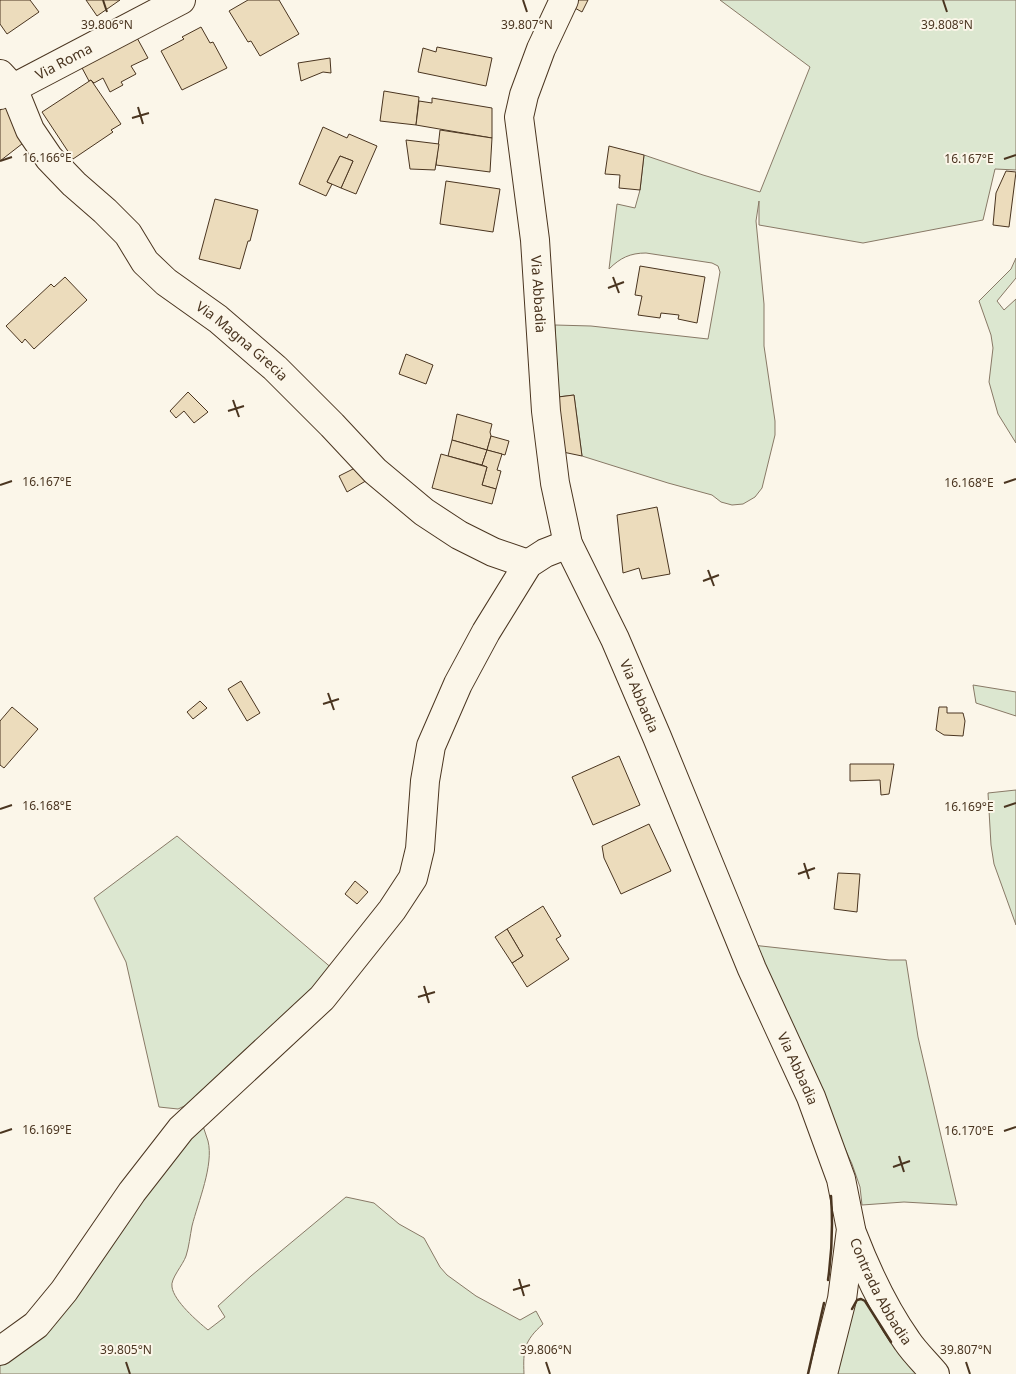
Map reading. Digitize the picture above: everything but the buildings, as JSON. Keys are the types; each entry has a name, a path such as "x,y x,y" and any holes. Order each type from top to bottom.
{"street":[{"name":"Via Roma","path":"4,86 181,0"},
{"name":"Via Abbadia","path":"564,0 541,48 524,95 519,117 535,240 546,411 556,483 568,544 615,639 752,969 811,1097 841,1179 851,1230 842,1299 822,1374"},
{"name":"Via Magna Grecia","path":"4,86 30,130 50,158 74,184 128,234 145,262 166,282 218,319 275,368 332,424 375,471 424,512 493,552 528,564"},
{"path":"0,1351 36,1325 58,1298 132,1192 181,1129 322,998 392,910 414,878 418,862 425,781 431,746 458,684 486,632 528,564 545,553 568,544"},
{"name":"Contrada Abbadia","path":"851,1230 866,1272 885,1307 908,1342 935,1374"}],"green space":[{"path":"720,0 1016,0 1016,170 995,169 983,220 863,243 759,225 759,201 756,221 764,304 764,346 775,421 775,435 762,488 755,497 743,504 732,505 721,502 712,495 582,456 574,395 558,397 555,325 591,326 708,339 720,272 718,266 712,263 646,253 626,257 609,269 617,204 635,208 640,190 644,155 760,192 810,67"},
{"path":"1016,258 1016,278 997,301 1004,310 1016,299 1016,443 998,414 989,382 993,348 991,335 979,301 1011,269"},
{"path":"973,685 1016,692 1016,716 976,703"},
{"path":"1016,790 1016,925 994,864 988,793"},
{"path":"177,836 334,970 193,1102 178,1109 159,1107 126,962 94,898"},
{"path":"752,945 889,960 906,960 918,1037 957,1205 904,1202 862,1205 860,1187 852,1164"},
{"path":"202,1123 208,1141 209,1161 207,1172 186,1256 175,1276 172,1287 181,1304 208,1330 225,1317 218,1306 346,1197 374,1203 399,1224 424,1238 440,1267 447,1275 476,1296 520,1320 536,1311 543,1324 526,1346 524,1374 0,1374 0,1363 144,1197"},
{"path":"857,1300 865,1301 888,1338 920,1374 836,1374 848,1317"}],"wall":[{"path":"828,1280 832,1238 831,1196"},
{"path":"852,1309 857,1300 865,1301 891,1342"},
{"path":"808,1374 824,1303"}]}
